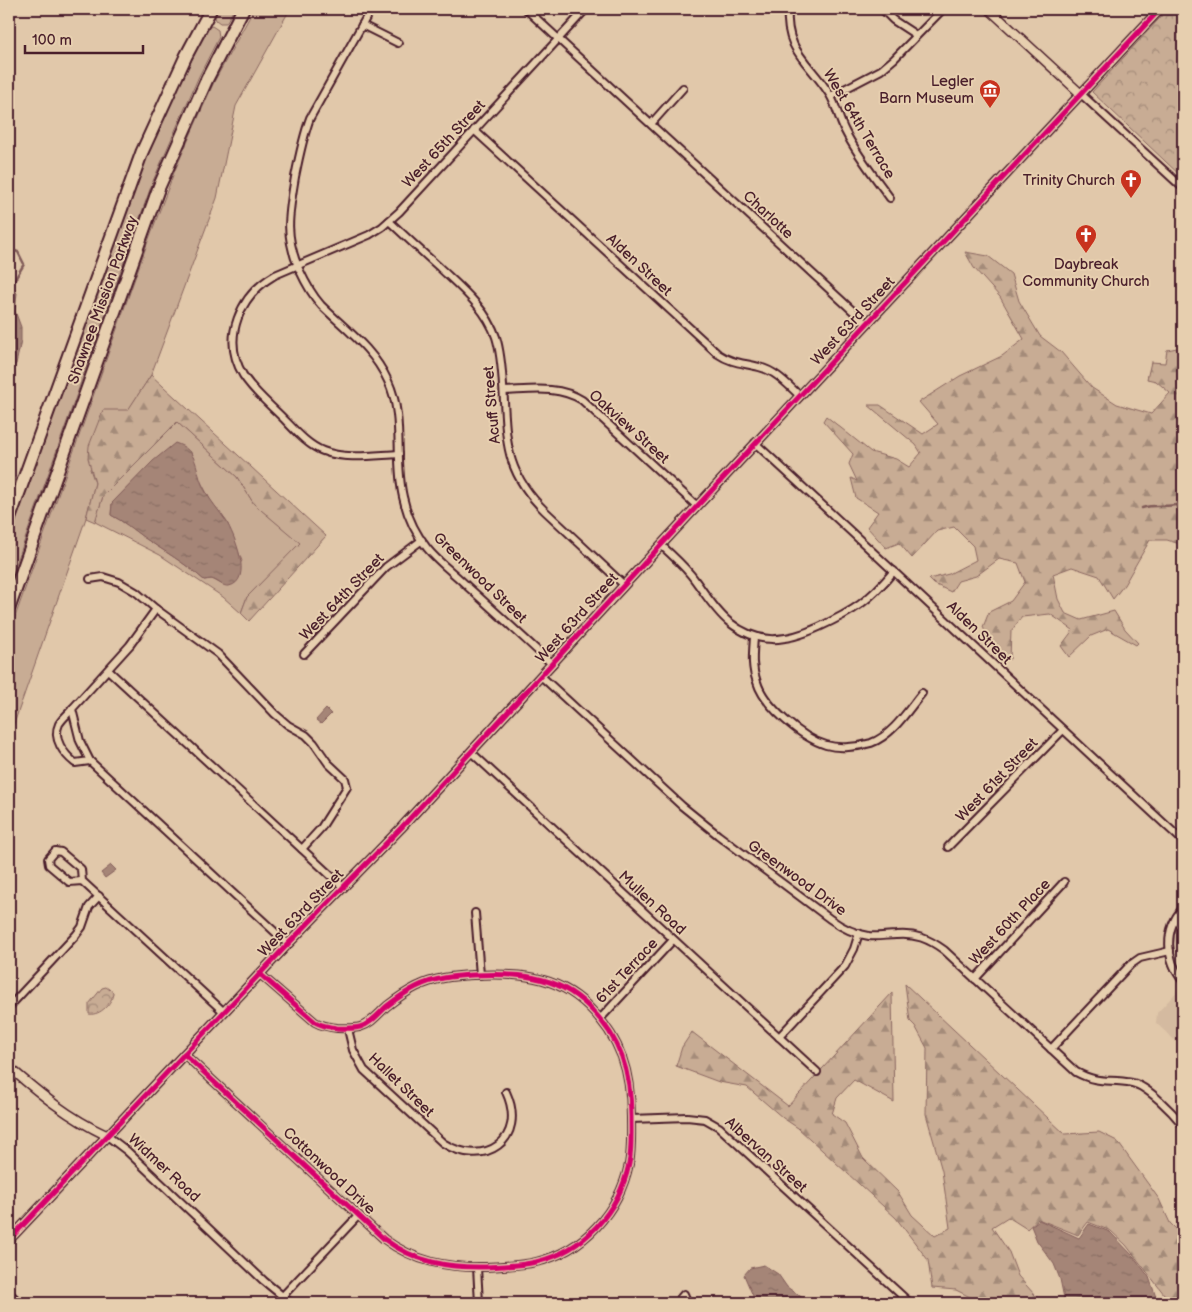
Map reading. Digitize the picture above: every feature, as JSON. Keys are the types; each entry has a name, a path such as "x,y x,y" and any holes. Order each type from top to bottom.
{"highway":[{"name":"Shawnee Mission Parkway","path":"9,520 142,152 186,56 211,9"},
{"name":"Shawnee Mission Parkway","path":"9,608 159,187 207,79 243,9"}],"street":[{"path":"298,265 291,249 288,220 303,137 310,118 371,9"},
{"name":"Charlotte","path":"526,9 867,324"},
{"name":"West 65th Street","path":"399,454 344,456 323,452 304,438 259,394 243,374 237,362 234,341 237,319 243,305 255,289 275,275 361,239 388,221 586,9"},
{"name":"West 64th Terrace","path":"788,9 790,39 799,55 831,96 844,129 852,143 890,198"},
{"path":"882,9 893,20 916,35"},
{"path":"831,96 881,70 943,9"},
{"path":"989,9 1183,188"},
{"name":"West 63rd Street","path":"9,1240 106,1135 471,752 697,506 1160,9"},
{"path":"362,25 398,43"},
{"path":"651,124 683,88"},
{"name":"Alden Street","path":"474,130 718,354 725,359 737,363 770,371 800,396"},
{"name":"Acuff Street","path":"388,221 463,290 488,320 501,354 507,444 513,468 522,484 539,505 624,585"},
{"name":"Greenwood Street","path":"298,265 311,292 370,352 389,382 397,412 402,495 406,511 414,528 433,554 552,664"},
{"name":"Oakview Street","path":"504,391 550,389 562,390 572,394 582,400 697,506"},
{"name":"Alden Street","path":"756,443 1183,841"},
{"name":"West 64th Street","path":"304,654 386,567 422,540"},
{"path":"661,545 684,567 728,622 744,633 766,640 792,637 845,616 871,596 894,571"},
{"path":"90,579 103,577 119,582 136,592 218,654 275,714 288,725 306,735 328,763 345,779 347,787 331,814 322,828 302,849"},
{"path":"90,761 75,762 66,756 57,736 59,725 130,645 156,609"},
{"path":"754,637 753,670 762,693 773,708 803,734 827,746 844,747 872,743 886,734 922,693"},
{"path":"108,670 343,887"},
{"name":"Greenwood Drive","path":"541,676 682,806 830,919 847,930 868,936 907,934 933,942 1076,1072 1100,1081 1134,1083 1147,1090 1183,1125"},
{"path":"72,709 80,741 90,761 288,944"},
{"name":"West 61st Street","path":"948,847 1063,730"},
{"name":"Mullen Road","path":"471,752 817,1072"},
{"path":"82,881 69,882 49,865 48,859 55,851 61,852 81,869 82,881 224,1012"},
{"name":"West 60th Place","path":"975,979 1064,882"},
{"path":"9,1007 76,935 82,927 89,907 99,896"},
{"path":"1183,908 1174,921 1169,932 1168,941 1172,964 1183,981"},
{"path":"475,913 480,975"},
{"path":"779,1038 845,966 859,933"},
{"name":"61st Terrace","path":"600,1019 673,940"},
{"path":"1051,1049 1130,965 1140,958 1170,951"},
{"path":"260,974 315,1022 324,1027 348,1029 362,1026 401,996 418,986 446,977 516,974 552,983 581,1000 600,1019 612,1035 623,1058 630,1092 631,1119"},
{"name":"Hallet Street","path":"348,1029 353,1050 364,1070 443,1143 453,1149 465,1153 486,1152 502,1142 512,1126 513,1114 511,1102 506,1092"},
{"name":"Cottonwood Drive","path":"184,1054 384,1239 413,1256 446,1266 513,1266 537,1262 571,1248 598,1226 610,1210 622,1188 629,1164 631,1119"},
{"name":"Widmer Road","path":"9,1066 47,1100 87,1126 106,1135 127,1150 264,1281 291,1303"},
{"name":"Albervan Street","path":"631,1119 687,1117 705,1119 719,1127 910,1303"},
{"path":"276,1303 358,1216"},
{"path":"477,1267 479,1303"},
{"path":"9,1293 20,1303"},
{"path":"676,1303 684,1294 688,1303"}],"shaded area":[{"path":"1183,985 1183,1048 1156,1023 1157,1013"}],"green space":[{"path":"217,9 234,9 226,23 220,23 216,20 214,13"},
{"path":"254,9 290,9 236,106 217,198 151,375 90,469 95,483 86,518 9,738 9,634 175,170 214,82"},
{"path":"1168,9 1183,9 1183,178 1092,92"},
{"path":"212,26 218,30 219,37 199,76 153,181 9,584 9,540 139,176 162,122 207,28"},
{"path":"965,252 988,256 1011,274 1019,301 1040,336 1061,352 1092,388 1117,404 1151,414 1170,393 1156,381 1147,379 1151,362 1165,363 1167,350 1183,348 1183,545 1167,540 1150,540 1124,585 1113,599 1099,576 1072,567 1053,574 1058,599 1065,613 1081,620 1114,611 1125,629 1138,643 1136,645 1108,629 1091,636 1069,657 1061,646 1073,630 1050,614 1022,617 1011,631 1010,659 1000,661 983,627 989,612 1011,601 1025,582 1018,563 999,559 976,576 958,581 951,592 934,584 929,579 949,574 976,560 973,546 954,527 937,531 912,558 899,543 886,548 867,527 878,512 856,498 851,478 857,481 849,464 853,454 823,421 826,416 871,452 896,459 909,467 921,453 916,445 868,405 880,405 923,434 938,424 919,402 960,376 1002,356 1024,339 1000,297 974,268"},
{"path":"151,375 326,536 249,621 241,613 247,597 300,543 254,504 237,477 177,422 103,496 95,522 86,518 95,483 88,458 89,446 103,410 128,410"},
{"path":"177,422 237,477 254,504 301,543 247,597 241,613 223,597 160,555 95,522 103,496","holes":["191,452 200,480 211,501 227,522 242,561 223,585 212,579 204,580 111,515 112,503 139,476"]},
{"path":"905,984 1065,1134 1099,1132 1117,1141 1159,1199 1170,1223 1183,1236 1183,1303 1171,1303 1126,1245 1111,1231 1088,1222 1078,1235 1038,1219 1027,1229 1008,1217 992,1227 1009,1252 1018,1276 1042,1303 982,1303 956,1290 932,1288 928,1260 896,1218 798,1128 783,1118 747,1087 719,1082 676,1066 682,1047 692,1032 788,1106 892,993 894,1102 854,1080 837,1098 832,1114 845,1123 863,1158 898,1192 912,1215 935,1236 950,1228 942,1171 926,1114 927,1048 915,1026 910,1021"},
{"path":"106,987 113,992 111,1000 101,1011 89,1014 89,1004 102,988"}],"water":[{"path":"9,284 17,293 15,311 21,327 21,341 16,364 9,372"},
{"path":"175,443 183,446 193,456 204,489 226,521 237,546 240,556 240,576 236,582 229,586 211,579 204,580 111,515 112,503 153,461"},
{"path":"326,709 331,714 321,724 316,720"},
{"path":"111,865 116,870 105,878 101,873"},
{"path":"1039,1220 1079,1238 1089,1224 1110,1232 1134,1257 1149,1277 1158,1303 1065,1303 1060,1279 1054,1264 1037,1241 1031,1226"},
{"path":"764,1265 778,1274 787,1287 810,1303 756,1303 744,1275 750,1268"}],"waterway":[{"path":"9,249 18,252 24,264 11,286"},
{"path":"1142,508 1176,505 1183,510"}],"cycle path":[{"path":"9,1240 288,944 401,828 661,545 1160,9"},
{"path":"184,1054 384,1239 420,1258 445,1265 472,1267 511,1266 536,1262 553,1257 584,1239 608,1213 624,1181 630,1158 631,1101 629,1085 622,1057 609,1031 576,995 549,982 519,975 489,974 451,977 430,981 412,989 390,1003 364,1026 337,1028 315,1022 260,974"}],"place":[{"name":"Legler Barn Museum","path":"990,109"},
{"name":"Trinity Church","path":"1131,199"},
{"name":"Daybreak Community Church","path":"1086,254"}]}
